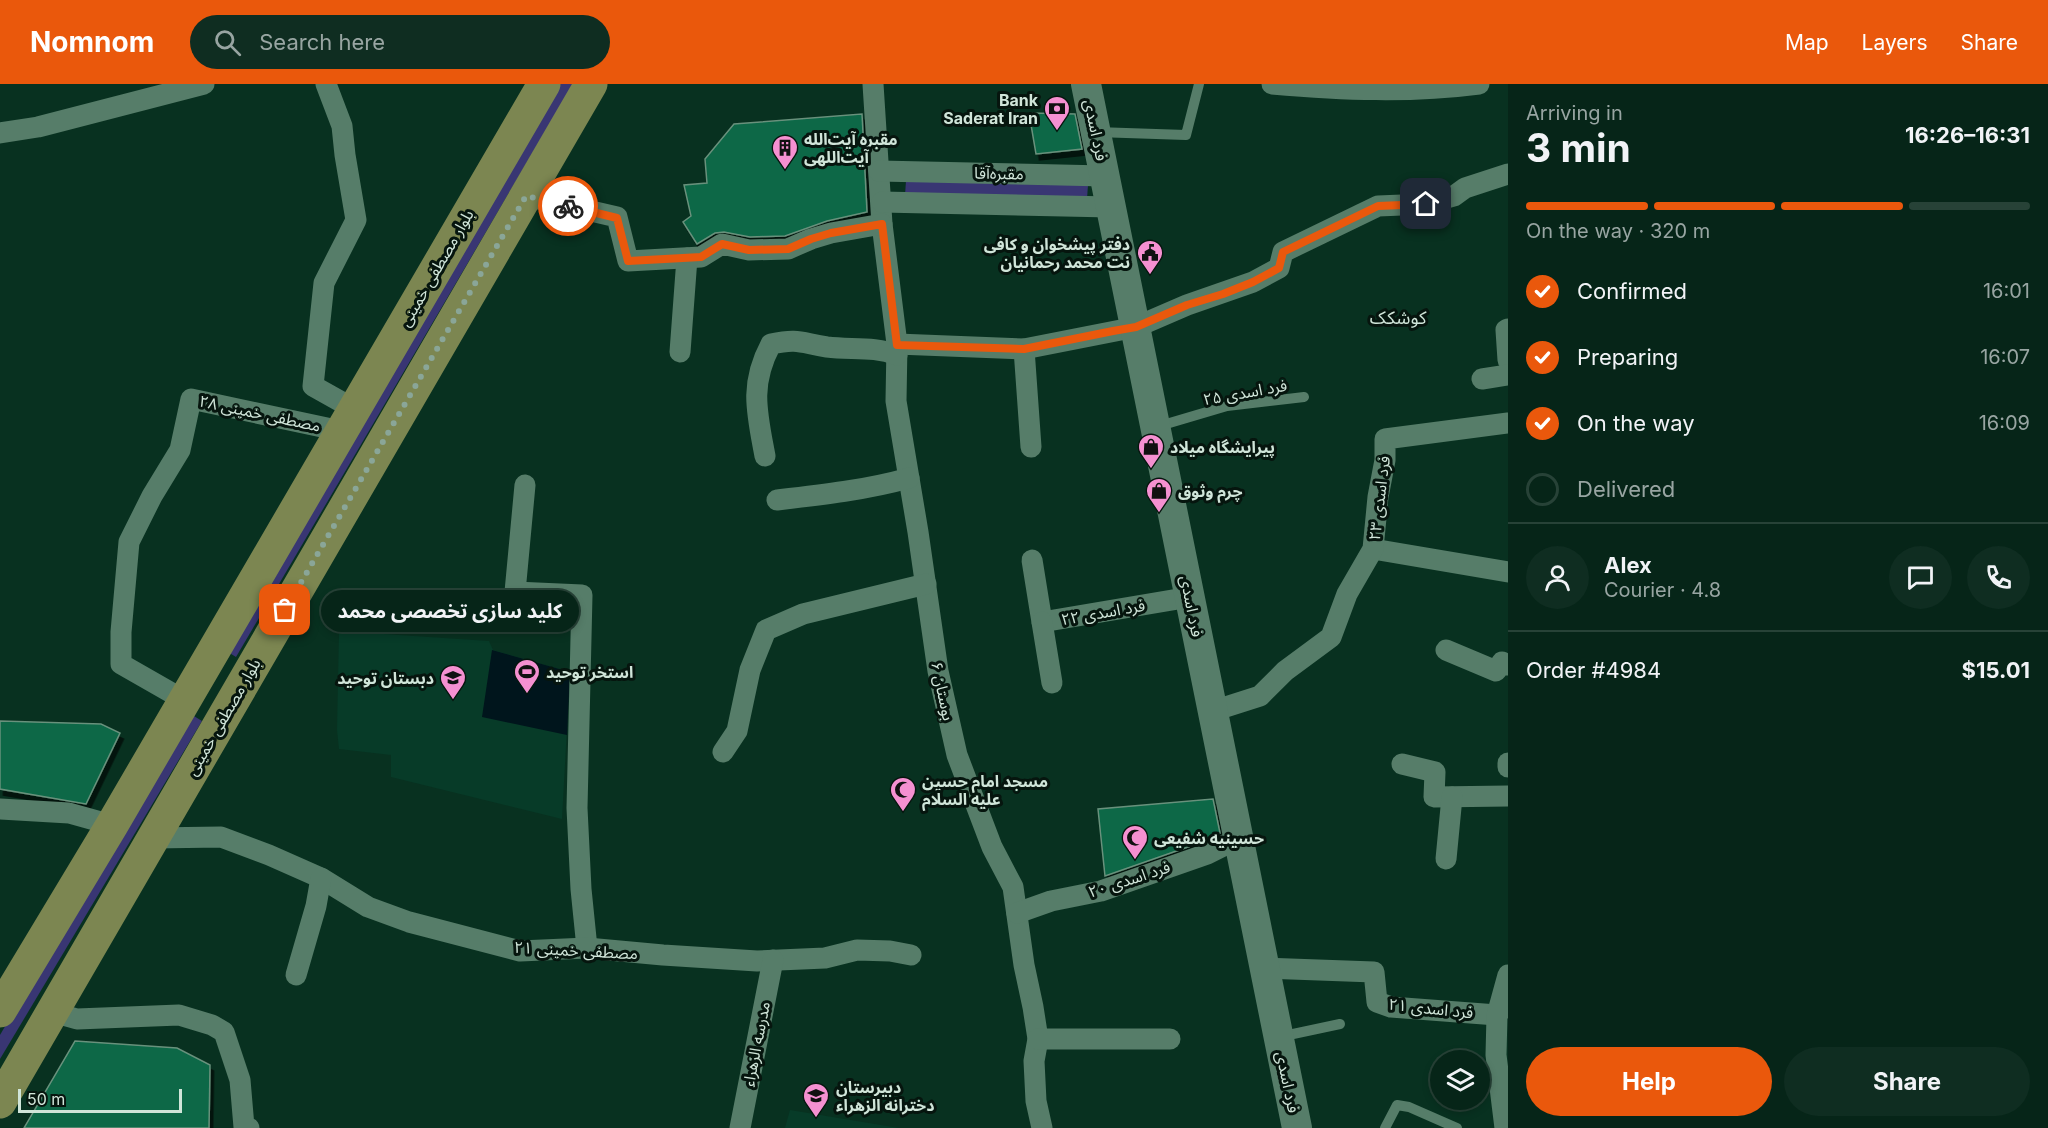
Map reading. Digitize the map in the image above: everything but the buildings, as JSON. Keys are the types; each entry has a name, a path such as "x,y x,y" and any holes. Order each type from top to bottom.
{"main road":[{"name":"بلوار مصطفی خمینی","path":"0,1011 112,825 544,84"},
{"name":"بلوار مصطفی خمینی","path":"0,1102 591,84"},
{"name":"فرد اسدی","path":"1088,84 1096,132 1103,207 1136,327 1298,1128"},
{"path":"201,670 237,693"}],"street":[{"path":"0,133 38,127 204,84"},
{"path":"326,84 342,126 356,220 324,283 313,386 348,420"},
{"path":"873,84 879,171 892,202"},
{"path":"1272,84 1380,91 1437,89 1479,84"},
{"name":"مقبره‌آقا","path":"879,171 1101,175"},
{"path":"526,196 617,218 628,261 687,258 701,257 722,244 749,250 788,249 831,233 884,233 901,171"},
{"path":"765,456 758,416 756,385 765,355 771,344 792,339 827,347 862,347 886,351 1024,349 1136,327 1187,305 1253,282 1279,268 1283,252 1378,206 1426,204 1454,196 1465,188 1508,174"},
{"name":"مقبره‌آقا","path":"892,202 1103,207"},
{"name":"بوستان ۶","path":"884,233 897,350 896,401 938,671 957,755 992,847 1013,887 1024,965 1038,1039 1034,1061 1036,1101 1042,1128"},
{"path":"680,352 687,258"},
{"path":"1508,329 1508,360"},
{"path":"1024,349 1031,447"},
{"path":"1482,379 1508,375"},
{"name":"مصطفی خمینی ۲۸","path":"184,700 121,664 121,632 129,542 152,496 180,450 191,399 348,420"},
{"name":"فرد اسدی ۲۳","path":"1213,711 1260,696 1285,671 1331,637 1347,594 1373,549 1378,497 1385,460 1385,439 1508,423"},
{"path":"777,500 827,495 909,478"},
{"path":"525,485 515,592 582,595 577,807 581,889 588,948"},
{"path":"1373,549 1508,572"},
{"name":"فرد اسدی ۲۲","path":"1032,560 1042,622 1190,597"},
{"path":"723,752 737,731 750,670 766,630 803,614 926,584"},
{"path":"1042,622 1052,683"},
{"path":"1446,650 1496,671 1502,662 1508,665"},
{"path":"1402,764 1435,772 1434,797 1508,796"},
{"path":"1446,859 1452,797"},
{"path":"0,809 69,813 112,825"},
{"name":"مصطفی خمینی ۲۱","path":"153,838 221,837 321,878 368,907 409,922 520,951 588,948 663,955 773,960 825,958 857,950 890,951 912,955"},
{"name":"فرد اسدی ۲۰","path":"1017,913 1051,901 1101,891 1207,854 1239,838"},
{"path":"296,975 316,906 321,878"},
{"name":"مدرسه الزهراء","path":"740,1128 773,960"},
{"name":"فرد اسدی ۲۱","path":"1265,968 1374,972 1377,1002 1391,1007 1503,1008"},
{"path":"1506,1115 1496,1055 1508,975"},
{"path":"52,1012 77,1019 178,1015 212,1025 224,1032 240,1080 244,1127 249,1128"},
{"path":"1038,1039 1170,1039"}],"lane":[{"path":"1096,132 1186,135 1199,84"},
{"name":"فرد اسدی ۲۵","path":"1156,427 1227,406 1304,397"},
{"path":"1279,1037 1340,1024"},
{"path":"1385,1128 1397,1105 1409,1107 1457,1128"}],"shaded area":[{"path":"557,84 573,84 236,657 223,649"},
{"path":"906,181 1088,185 1087,199 905,195"},
{"name":"دبستان توحید","path":"339,631 489,641 493,650 570,672 562,819 391,777 391,755 339,749 337,730"},
{"path":"189,713 202,721 0,1059 0,1035"},
{"name":"دبیرستان دخترانه الزهراء","path":"790,1110 899,1128 785,1128"}],"water":[{"name":"استخر توحید","path":"492,650 570,672 567,735 482,717"}],"way so far":[{"path":"285,610 526,196 568,206"}],"place":[{"name":"Bank Saderat Iran","path":"1057,132"},
{"name":"مقبره آیت‌الله آیت‌اللهی","path":"785,171"},
{"name":"دفتر پیشخوان و کافی نت محمد رحمانیان","path":"1150,276"},
{"name":"پیرایشگاه میلاد","path":"1151,470"},
{"name":"چرم وثوق","path":"1159,514"},
{"name":"کلید سازی تخصصی محمد","path":"285,610"},
{"name":"استخر توحید","path":"527,695"},
{"name":"دبستان توحید","path":"453,701"},
{"name":"مسجد امام حسین علیه السلام","path":"903,813"},
{"name":"حسینیه شفیعی","path":"1135,861"},
{"name":"دبیرستان دخترانه الزهراء","path":"816,1119"}],"district":[{"name":"کوشکک","path":"1398,318"}],"route":[{"path":"568,206 617,218 628,261 701,257 722,244 749,250 788,249 831,233 882,224 897,345 1024,349 1136,327 1187,305 1253,282 1279,268 1283,252 1378,206 1426,204"}]}
